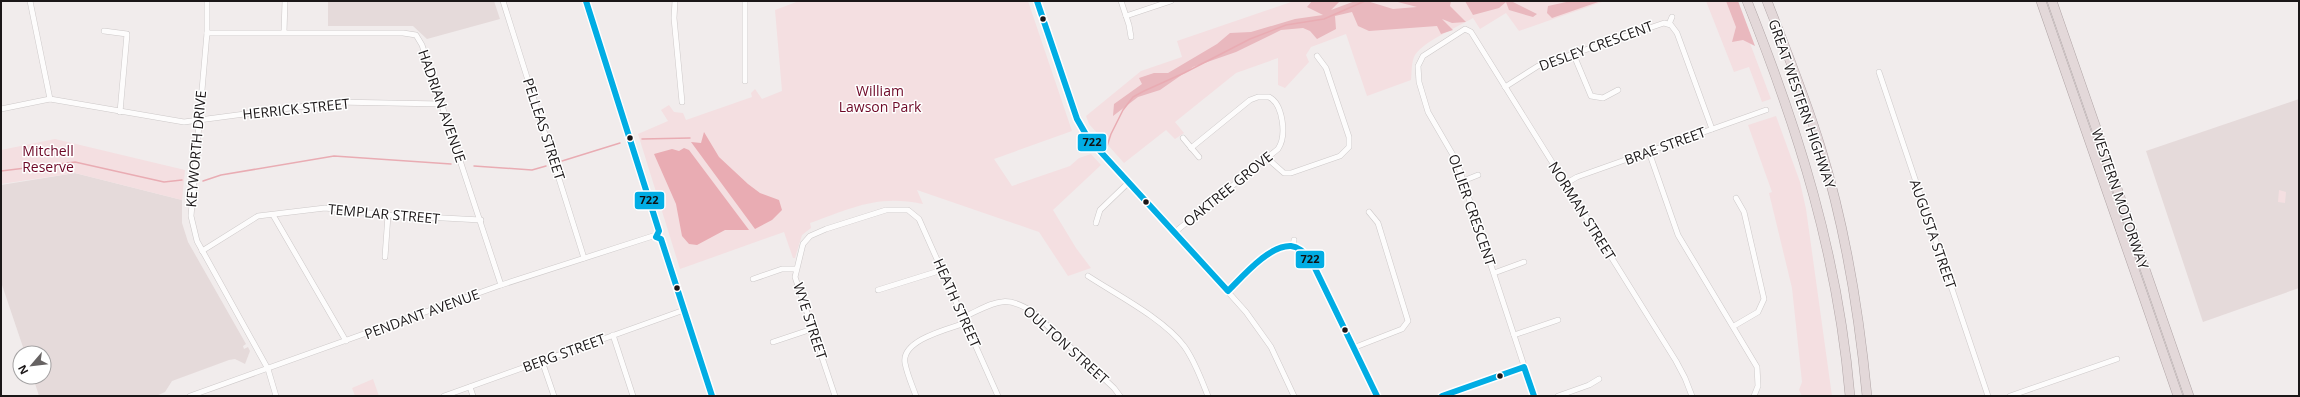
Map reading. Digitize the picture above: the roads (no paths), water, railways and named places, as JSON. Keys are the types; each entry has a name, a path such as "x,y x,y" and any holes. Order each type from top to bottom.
{"highway":[{"name":"GREAT WESTERN HIGHWAY","path":"1748,1 1798,138 1812,184 1827,246 1839,307 1850,396"},
{"name":"GREAT WESTERN HIGHWAY","path":"1767,1 1800,86 1821,149 1836,204 1855,297 1867,396"},
{"name":"WESTERN MOTORWAY","path":"2041,1 2178,396"},
{"name":"WESTERN MOTORWAY","path":"2052,1 2189,396"}],"street":[{"path":"1,109 50,99 30,1"},
{"name":"KEYWORTH DRIVE","path":"207,1 207,33 190,216 202,251 268,368 276,396"},
{"path":"284,32 285,1"},
{"name":"PELLEAS STREET","path":"503,1 584,258"},
{"path":"586,1 658,235 712,396"},
{"path":"675,1 674,18 682,102"},
{"path":"745,1 745,81"},
{"path":"1037,1 1082,129 1228,291 1268,342 1294,396"},
{"path":"1121,1 1131,37"},
{"path":"1126,16 1171,1"},
{"name":"DESLEY CRESCENT","path":"1669,24 1672,17"},
{"name":"DESLEY CRESCENT","path":"1506,87 1535,67 1659,23 1669,24 1677,33 1712,129"},
{"name":"NORMAN STREET","path":"1467,29 1471,32 1506,87 1676,361 1692,396"},
{"name":"OLLIER CRESCENT","path":"1467,29 1460,31 1425,54 1418,66 1417,75 1428,112 1453,153 1534,396"},
{"path":"104,31 127,34 120,112"},
{"name":"HADRIAN AVENUE","path":"207,33 403,33 416,35 422,45 481,220 501,285"},
{"path":"1573,53 1591,96 1603,98 1618,90"},
{"path":"1268,158 1284,173 1291,173 1350,151 1350,141 1338,102 1325,65 1317,56"},
{"name":"AUGUSTA STREET","path":"1879,72 1988,396"},
{"path":"1191,148 1252,99 1264,97 1273,100 1278,95"},
{"name":"HERRICK STREET","path":"50,99 184,122 336,102 442,104"},
{"name":"OAKTREE GROVE","path":"1175,232 1268,158 1280,146 1284,134 1283,125 1273,100"},
{"name":"BRAE STREET","path":"1565,184 1577,177 1766,110"},
{"path":"1183,138 1198,157"},
{"path":"1649,152 1678,235 1734,326 1757,367 1758,386 1756,395"},
{"path":"1463,181 1478,175"},
{"path":"1096,223 1100,210 1129,182"},
{"path":"1734,326 1758,312 1764,299 1744,212 1736,198"},
{"name":"TEMPLAR STREET","path":"202,251 258,216 325,208 388,215 481,220"},
{"name":"WYE STREET","path":"834,396 796,279 796,269 803,244 810,236 886,210 900,209 914,212"},
{"name":"HEATH STREET","path":"914,212 919,219 998,396"},
{"path":"1353,348 1410,325 1378,223 1369,212"},
{"path":"273,215 346,341"},
{"path":"385,257 388,215"},
{"name":"PENDANT AVENUE","path":"190,396 501,285 658,235"},
{"path":"1292,246 1294,240"},
{"path":"1228,291 1272,251 1281,246 1292,246 1302,250 1309,257 1377,396"},
{"path":"1494,273 1524,262"},
{"path":"753,279 782,269 796,269"},
{"path":"878,290 942,270"},
{"path":"1088,276 1158,322 1184,346 1194,363 1208,396"},
{"name":"OULTON STREET","path":"916,396 905,362 906,352 912,345 965,320 998,302 1012,301 1024,306 1034,313 1114,388 1120,396"},
{"name":"BERG STREET","path":"444,396 684,310"},
{"path":"1514,335 1558,320"},
{"path":"773,342 812,329"},
{"path":"613,335 633,396"},
{"path":"2010,396 2117,359"},
{"path":"542,361 554,396"},
{"path":"1442,396 1524,367"},
{"path":"1558,396 1589,385 1599,379"},
{"path":"470,387 473,396"}],"waterway":[{"path":"1107,146 1111,134 1123,110 1133,97 1250,39 1286,25 1324,19 1365,1"},
{"path":"642,139 690,138"},
{"path":"562,161 620,143"},
{"path":"203,181 221,175 334,156 451,164"},
{"path":"1,171 75,162 164,182 182,180"},
{"path":"474,166 532,170 546,166"}],"park label":[{"name":"William Lawson Park","path":"880,100"},
{"name":"Mitchell Reserve","path":"48,160"}]}
